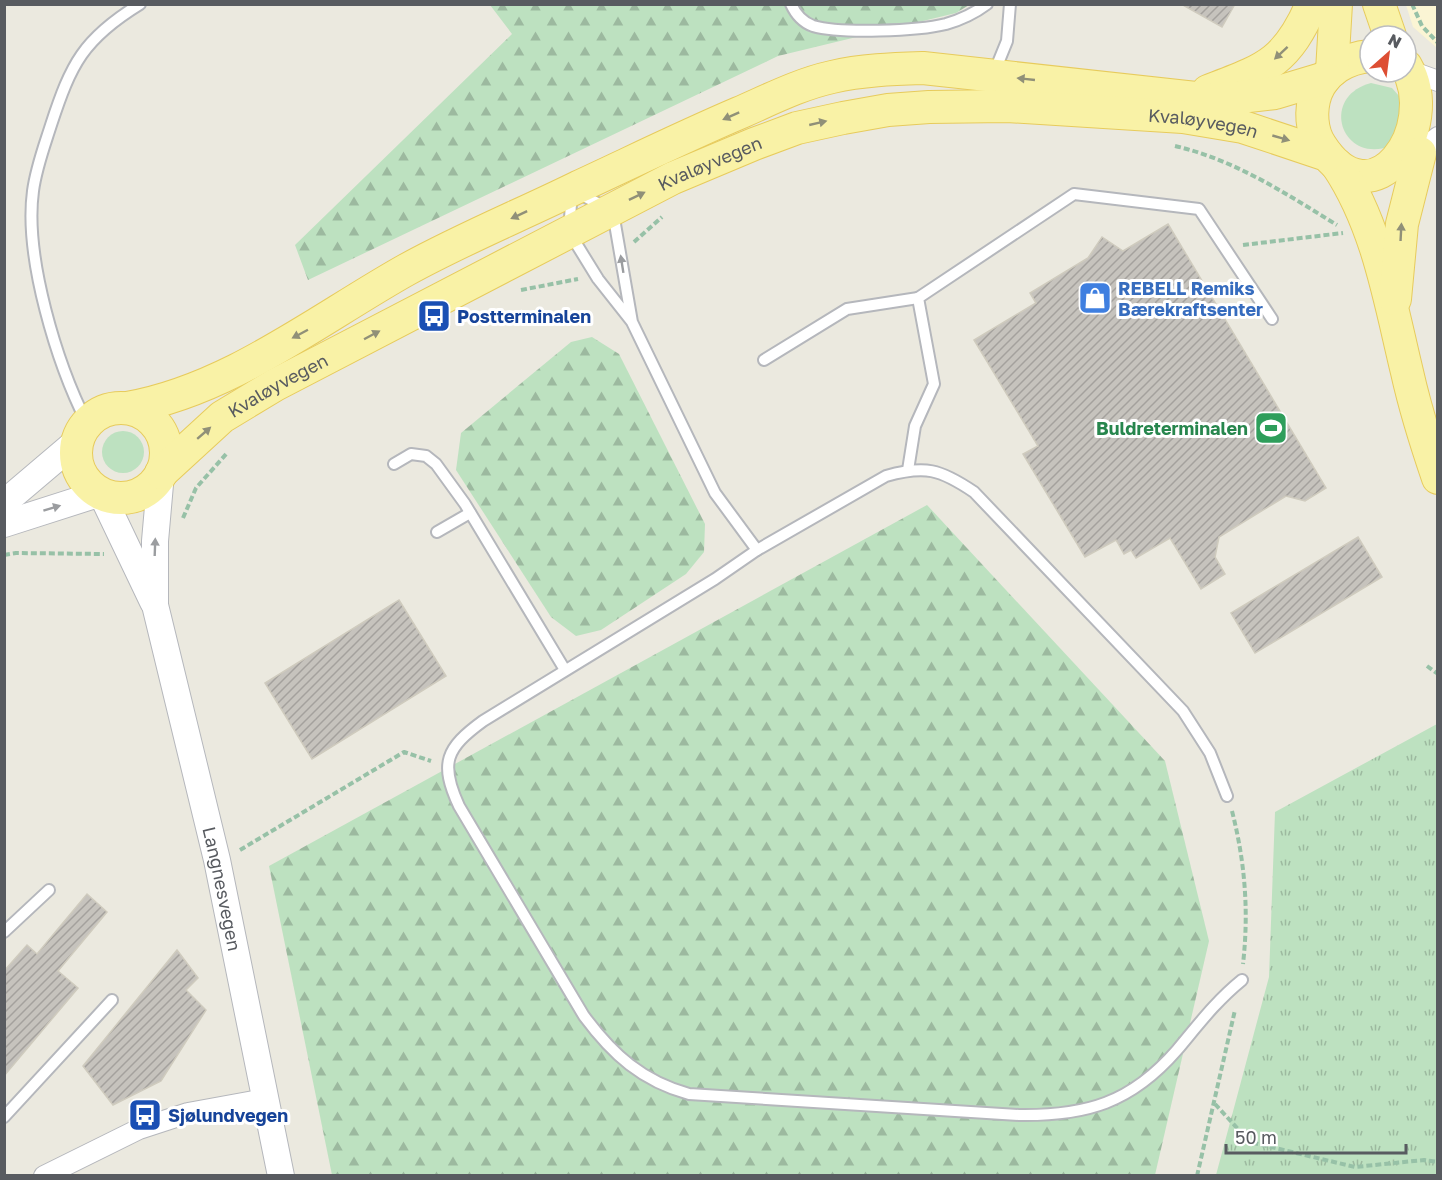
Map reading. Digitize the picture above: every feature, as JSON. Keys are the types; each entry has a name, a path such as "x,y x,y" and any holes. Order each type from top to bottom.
{"main road":[{"path":"1184,98 1262,70 1284,52 1299,34 1312,4"},
{"path":"1336,4 1329,74 1314,100 1312,125 1317,141 1332,160 1362,210 1394,312 1407,374 1437,478"},
{"path":"1379,4 1386,24"},
{"name":"Kvaløyvegen","path":"127,408 156,403 188,392 308,330 406,270 678,140 785,93 832,77 877,70 923,68 1184,98 1243,99 1275,93 1329,74 1349,60 1358,58"},
{"path":"1394,312 1402,224 1427,146 1433,116 1431,100 1418,76"},
{"name":"Kvaløyvegen","path":"161,473 222,417 239,406 609,209 713,159 797,128 888,110 929,106 1017,107 1213,120 1290,141 1332,160 1353,173 1372,176 1390,173 1407,165 1427,146"},
{"path":"127,408 149,418 161,432 166,449 161,473 153,485 128,497 101,493 82,477 76,453 82,432 105,411 127,408"}],"street":[{"path":"4,504 82,432"},
{"name":"Langnesvegen","path":"155,605 155,541 161,473"},
{"path":"4,524 101,493"},
{"name":"Langnesvegen","path":"101,493 155,605 217,860 281,1176"},
{"path":"44,1176 140,1129 188,1113 265,1099"}],"lane":[{"path":"82,432 52,334 33,245 33,193 38,163 70,70 93,39 140,4"},
{"path":"791,4 801,21 812,26 843,29 921,28 944,25 987,4"},
{"path":"993,76 1006,41 1011,19 1010,4"},
{"path":"632,322 615,224 609,209 572,190 569,232 598,279 632,322 715,493 757,550"},
{"path":"764,360 847,309 918,298 1074,194 1200,209 1272,319"},
{"path":"908,470 915,426 934,384 918,298"},
{"path":"394,464 411,454 426,456 436,464 470,513 565,670"},
{"path":"1227,796 1210,753 1183,711 974,492 951,477 930,469 908,470 886,476 757,550 715,579 565,670 461,737 451,750 447,766 450,786 474,835 584,1016 604,1041 641,1075 663,1087 689,1094 1019,1115 1073,1114 1108,1102 1154,1074 1216,1001 1242,980"},
{"path":"437,532 470,513"},
{"path":"4,932 49,890"},
{"path":"4,1117 112,1000"}],"path":[{"path":"1412,4 1422,26 1437,43"},
{"path":"1170,145 1214,157 1248,172 1349,232 1225,247"},
{"path":"635,240 670,210"},
{"path":"514,291 578,279"},
{"path":"181,524 196,488 235,446"},
{"path":"4,555 115,553"},
{"path":"1428,666 1437,674"},
{"path":"217,860 251,844 404,752 447,766"},
{"path":"1197,1176 1242,980 1247,933 1239,837 1227,796"},
{"path":"1215,1104 1250,1142 1355,1167 1424,1160 1437,1162"}],"shaded area":[{"path":"1406,5 1437,5 1437,48 1418,31 1418,24 1412,24"}],"green space":[{"path":"490,5 969,5 956,13 778,56 308,280 295,245 512,34"},
{"path":"1369,84 1392,88 1406,104 1393,145 1375,149 1361,147 1350,139 1343,128 1341,115 1345,102 1355,91"},
{"path":"592,337 619,354 705,524 704,552 686,574 601,630 576,636 551,617 456,470 461,433 571,342"},
{"path":"123,431 131,432 138,437 143,444 143,460 138,467 131,472 123,473 115,472 108,467 103,460 102,452 103,444 108,437 115,432"},
{"path":"927,505 1165,761 1209,941 1155,1175 332,1175 269,866"},
{"path":"1437,724 1437,1175 1216,1175 1269,977 1275,812"}],"building":[{"path":"1181,4 1235,4 1222,27"},
{"path":"1168,224 1326,488 1305,501 1286,496 1219,537 1215,557 1225,574 1201,589 1170,538 1136,558 1131,550 1124,554 1116,540 1085,557 1023,454 1038,446 974,340 1036,303 1030,293 1088,258 1102,237 1123,251"},
{"path":"1358,537 1382,577 1255,653 1231,613"},
{"path":"399,600 446,676 312,759 265,683"},
{"path":"87,894 107,912 58,971 78,988 4,1076 4,971 27,945 37,954"},
{"path":"177,950 198,978 186,990 206,1010 161,1081 113,1105 83,1066"}],"place":[{"name":"REBELL Remiks Bærekraftsenter","path":"1095,298"},
{"name":"Postterminalen","path":"434,316"},
{"name":"Buldreterminalen","path":"1271,428"},
{"name":"Sjølundvegen","path":"145,1115"}]}
